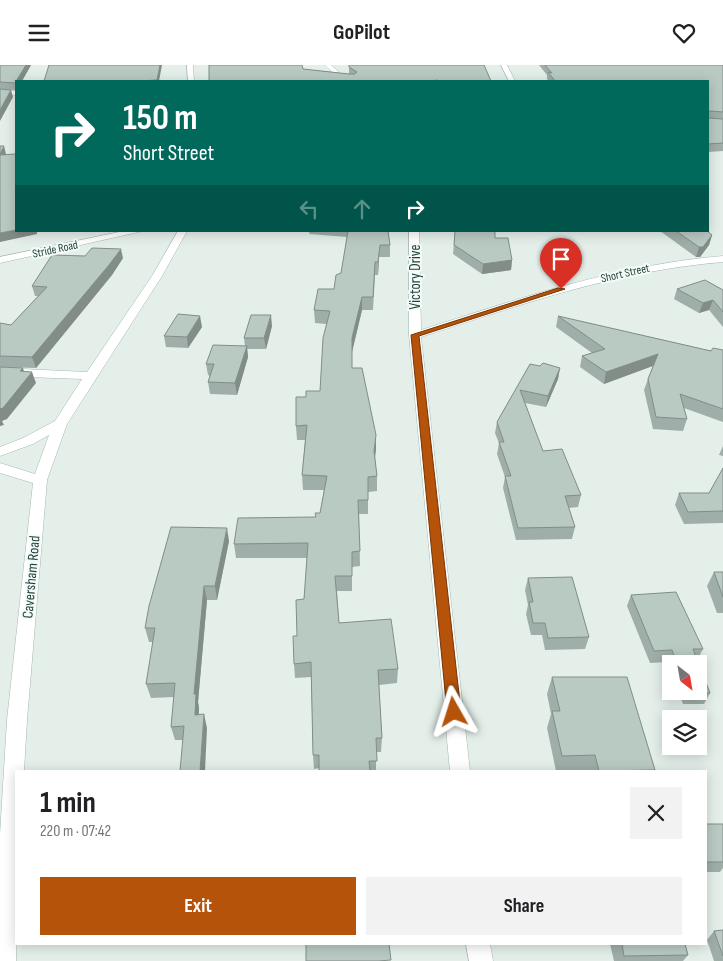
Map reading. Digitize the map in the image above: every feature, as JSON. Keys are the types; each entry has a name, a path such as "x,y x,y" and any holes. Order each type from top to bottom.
{"street":[{"path":"190,65 191,80"},
{"path":"328,65 339,75 350,80"},
{"path":"504,65 512,80"},
{"path":"0,92 15,93"},
{"name":"Stride Road","path":"0,261 134,232"},
{"name":"Caversham Road","path":"4,961 17,720 40,480 60,424 157,276 181,232"},
{"name":"Victory Drive","path":"414,232 415,335 460,770"},
{"name":"Short Street","path":"415,335 561,289 626,271 664,264 723,259"},
{"path":"0,372 90,376"},
{"path":"0,452 28,441 60,424"},
{"path":"0,468 40,480"},
{"path":"478,945 481,961"}],"building":[{"path":"0,65 26,65 15,80 15,83 0,82"},
{"path":"49,65 160,65 157,80 44,80"},
{"path":"209,65 302,65 303,69 355,74 357,72 349,67 349,65 484,65 491,80 437,80 209,80"},
{"path":"545,65 723,65 723,112 709,112 709,80 554,80 548,72 552,73"},
{"path":"0,89 11,90 0,110"},
{"path":"709,118 723,119 723,143 709,144"},
{"path":"0,146 4,146 0,154"},
{"path":"15,154 15,230 0,233 0,155"},
{"path":"348,232 388,232 390,245 380,245 378,262 375,262 373,297 362,297 352,338 352,368 362,368 376,435 374,451 377,476 368,477 368,500 358,500 360,551 352,552 352,576 335,576 339,623 391,619 398,669 378,670 382,738 376,738 377,761 369,761 370,770 319,770 319,755 313,755 311,662 294,664 293,636 297,636 296,600 304,599 308,543 234,544 238,518 316,517 315,513 320,513 327,476 302,475 307,425 296,426 296,397 306,397 306,391 320,391 323,338 330,311 314,310 318,289 334,289 336,275 341,273"},
{"path":"455,232 495,232 495,238 508,238 512,260 483,264 454,245"},
{"path":"677,232 708,232 712,235 703,247 699,247"},
{"path":"92,248 121,249 32,357 0,356 0,323 11,325 47,287 32,286 52,255 85,256"},
{"path":"705,280 723,290 723,312 713,300 703,303 677,289"},
{"path":"178,314 200,316 187,337 164,336"},
{"path":"251,315 271,315 264,338 244,338"},
{"path":"558,316 711,351 713,348 723,350 723,409 680,394 687,419 656,417 648,379 658,354 606,372 582,356 605,349"},
{"path":"213,345 247,346 235,383 208,382 214,364 206,364"},
{"path":"543,363 560,368 548,396 520,390 543,451 562,449 581,495 565,496 575,527 518,528 505,476 511,476 499,442 504,442 497,422 530,364 540,366"},
{"path":"0,367 23,368 20,371 32,372 3,408 0,409"},
{"path":"723,468 723,511 688,512 679,493 709,493"},
{"path":"171,527 227,528 215,586 204,586 194,694 196,694 195,715 204,714 200,770 180,770 184,726 171,727 175,683 146,684 155,628 145,628 149,606"},
{"path":"714,572 723,572 723,597"},
{"path":"572,577 589,637 548,638 545,623 533,623 529,602 533,602 528,578"},
{"path":"676,592 703,649 693,649 695,655 674,655 672,650 654,651 631,595"},
{"path":"552,677 627,677 655,770 599,770 595,755 562,756 552,711 560,711"},
{"path":"707,824 723,824 723,862 707,862"},
{"path":"723,930 723,956 714,931"},
{"path":"306,945 389,945 391,960 378,961 306,961"},
{"path":"622,945 685,945 688,955 624,956"}],"route":[{"path":"454,712 415,335 561,289"}]}
